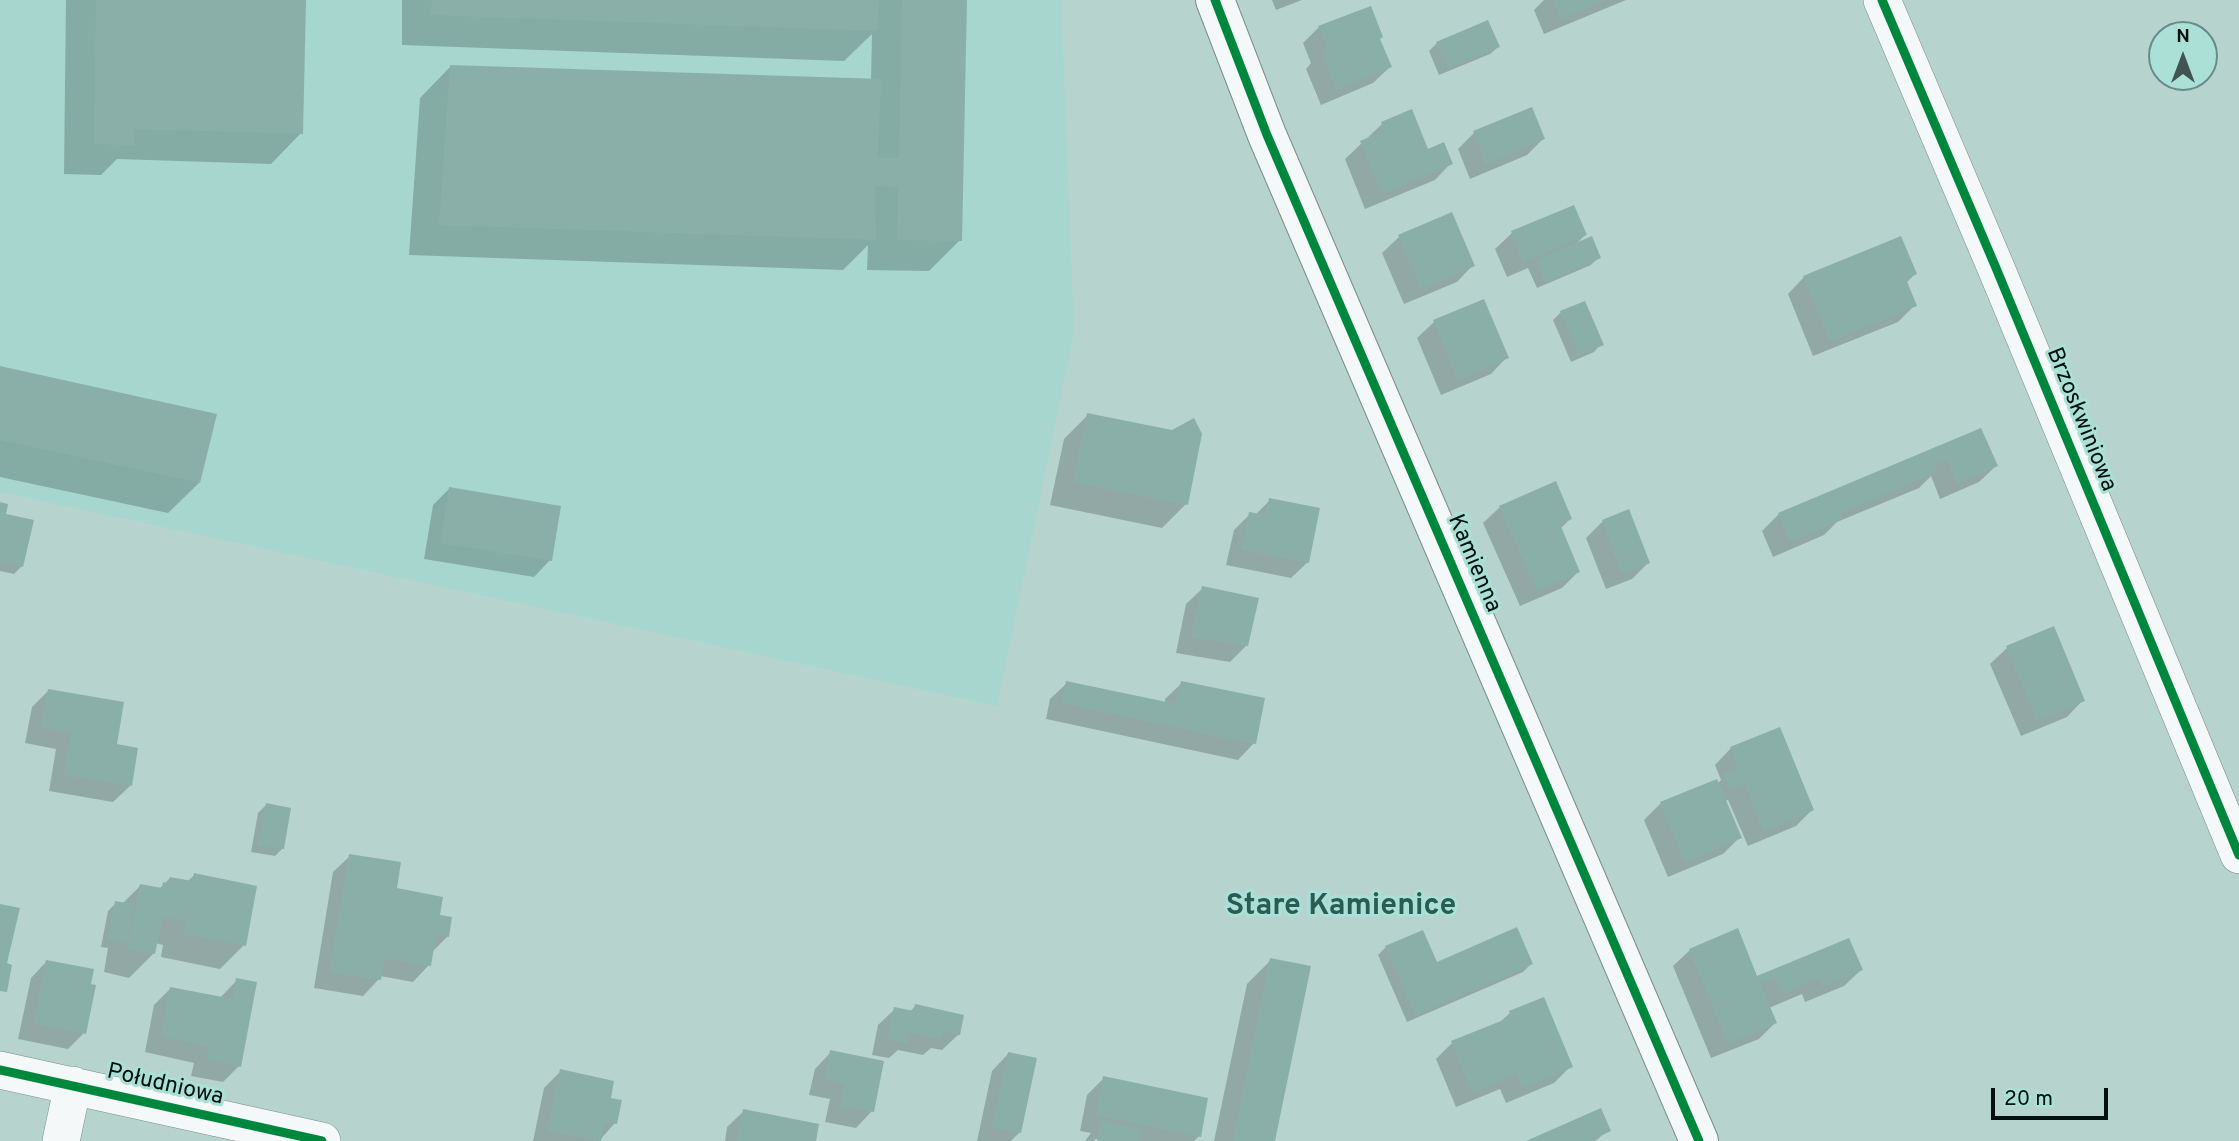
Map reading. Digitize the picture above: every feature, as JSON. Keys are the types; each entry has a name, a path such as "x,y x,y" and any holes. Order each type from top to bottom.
{"street":[{"name":"Kamienna","path":"1215,0 1267,135 1699,1141"},
{"name":"Brzoskwiniowa","path":"1882,0 2239,855"},
{"name":"Południowa","path":"0,1070 322,1141"},
{"path":"61,1141 73,1085"}],"shaded area":[{"path":"0,0 1061,0 1074,332 997,706 0,492"}],"building":[{"path":"96,0 306,0 303,134 134,129 134,145 94,144"},
{"path":"432,0 879,0 877,31 431,15"},
{"path":"902,0 967,0 962,241 897,240 898,179 897,187 875,186 876,240 439,225 450,65 881,79 878,158 899,158"},
{"path":"1553,0 1606,0 1561,19"},
{"path":"1371,6 1383,37 1380,39 1392,67 1337,90 1321,51 1328,48 1318,26"},
{"path":"1488,20 1500,47 1447,68 1436,42"},
{"path":"1532,107 1545,139 1486,164 1473,131"},
{"path":"1412,109 1428,149 1444,142 1453,164 1382,194 1360,141 1384,131 1381,122"},
{"path":"1574,205 1587,235 1523,262 1511,231"},
{"path":"1452,212 1475,266 1421,289 1398,235"},
{"path":"1592,236 1601,258 1545,282 1536,260"},
{"path":"1901,236 1917,274 1906,279 1917,306 1830,341 1803,276"},
{"path":"1484,299 1509,358 1458,380 1433,320"},
{"path":"1585,301 1604,345 1579,355 1560,311"},
{"path":"0,366 217,414 200,483 0,440"},
{"path":"1087,413 1172,430 1194,418 1202,434 1188,505 1073,482"},
{"path":"1981,428 1998,466 1957,483 1947,460 1934,465 1937,472 1840,513 1843,519 1790,542 1778,513"},
{"path":"1556,481 1572,519 1560,524 1580,572 1537,591 1499,506"},
{"path":"449,487 561,506 552,561 440,543"},
{"path":"1269,498 1320,508 1309,563 1242,549 1249,512 1266,515"},
{"path":"0,502 8,504 6,514 34,520 23,567 0,562"},
{"path":"1629,509 1650,563 1622,574 1602,520"},
{"path":"1202,586 1259,598 1248,646 1191,637"},
{"path":"2054,626 2085,701 2037,721 2006,646"},
{"path":"1066,681 1176,704 1181,681 1265,698 1256,744 1172,727 1173,718 1171,726 1062,703"},
{"path":"48,689 124,702 117,744 138,748 132,786 64,775 71,733 41,727"},
{"path":"1780,727 1814,810 1764,831 1745,784 1730,790 1724,774 1738,768 1730,747"},
{"path":"1717,779 1742,838 1685,862 1660,802"},
{"path":"266,803 291,808 284,849 258,845"},
{"path":"349,854 401,862 397,888 443,897 440,915 452,917 449,937 436,935 431,966 385,958 381,980 329,972"},
{"path":"194,873 257,886 246,946 184,934 186,921 162,917 155,954 127,949 140,884 162,888 163,882 169,884 170,877 192,881"},
{"path":"115,901 133,904 127,943 108,939"},
{"path":"0,904 20,908 7,963 12,965 7,992 0,991"},
{"path":"1517,927 1533,964 1415,1015 1385,946 1423,930 1437,962"},
{"path":"1738,928 1757,976 1849,938 1863,970 1822,987 1818,978 1782,994 1775,977 1760,983 1777,1023 1728,1043 1689,949"},
{"path":"1270,958 1311,966 1275,1141 1233,1141"},
{"path":"46,960 94,969 91,984 96,985 86,1034 34,1023"},
{"path":"236,978 257,982 241,1067 206,1059 209,1047 161,1036 170,987 233,999"},
{"path":"1544,997 1573,1067 1522,1088 1517,1074 1472,1092 1451,1041 1511,1017 1509,1011"},
{"path":"915,1004 964,1015 960,1035 943,1031 941,1039 909,1033 907,1043 887,1039 894,1007 914,1011"},
{"path":"830,1050 884,1061 874,1112 840,1106 845,1083 825,1079"},
{"path":"1008,1052 1037,1058 1021,1133 992,1127"},
{"path":"560,1069 614,1081 611,1098 622,1100 617,1124 605,1122 601,1141 547,1131"},
{"path":"1103,1076 1208,1098 1201,1137 1096,1115"},
{"path":"1601,1108 1611,1131 1593,1139 1594,1141 1526,1141"},
{"path":"743,1109 819,1124 816,1141 737,1141"},
{"path":"1101,1120 1142,1130 1139,1141 1097,1141"}],"cycle path":[{"path":"1215,0 1267,135 1699,1141"},
{"path":"1882,0 2239,855"},
{"path":"0,1070 322,1141"}],"district":[{"name":"Stare Kamienice","path":"1341,908"}]}
